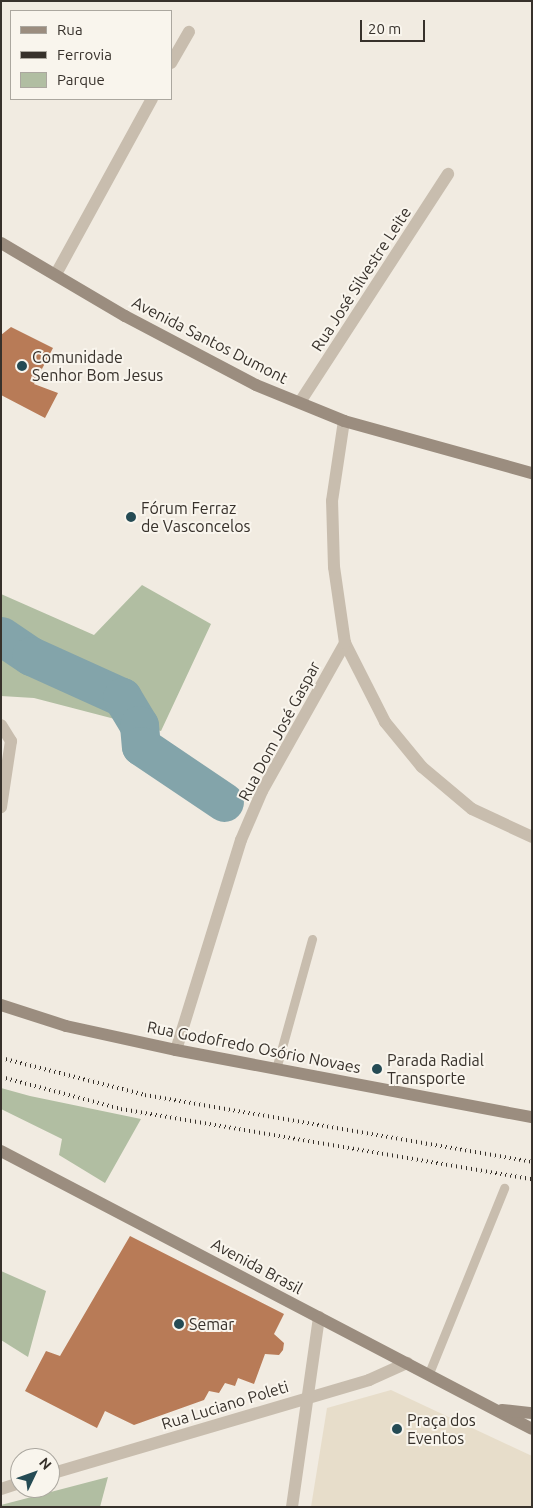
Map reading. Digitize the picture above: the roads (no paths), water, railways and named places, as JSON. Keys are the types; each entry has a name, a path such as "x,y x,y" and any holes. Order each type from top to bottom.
{"main road":[{"name":"Avenida Santos Dumont","path":"1,243 239,376 344,421 532,473"},
{"name":"Rua Godofredo Osório Novaes","path":"1,1004 66,1026 176,1050 532,1117"},
{"name":"Avenida Brasil","path":"1,1151 532,1429"},
{"name":"Avenida Brasil","path":"498,1410 532,1413"}],"street":[{"path":"172,62 189,32"},
{"path":"56,274 151,100"},
{"name":"Rua José Silvestre Leite","path":"300,402 448,174"},
{"path":"344,421 332,501 334,567 346,643 385,722 422,767 472,809 532,837"},
{"name":"Rua Dom José Gaspar","path":"176,1050 241,840 262,791 346,643"},
{"path":"1,725 11,735 1,807"},
{"path":"292,1507 306,1397 319,1317"},
{"name":"Rua Luciano Poleti","path":"60,1471 306,1397 370,1380 407,1363"}],"lane":[{"path":"276,1069 312,939"},
{"path":"428,1373 504,1188"}],"waterway":[{"path":"1,636 31,656 122,697 139,725 141,746 224,802"}],"railway":[{"path":"1,1058 145,1095 532,1162"},
{"path":"1,1077 121,1109 532,1179"}],"place":[{"name":"Comunidade Senhor Bom Jesus","path":"22,366"},
{"name":"Fórum Ferraz de Vasconcelos","path":"131,517"},
{"name":"Parada Radial Transporte","path":"377,1069"},
{"name":"Semar","path":"179,1324"},
{"name":"Praça dos Eventos","path":"397,1429"}]}
